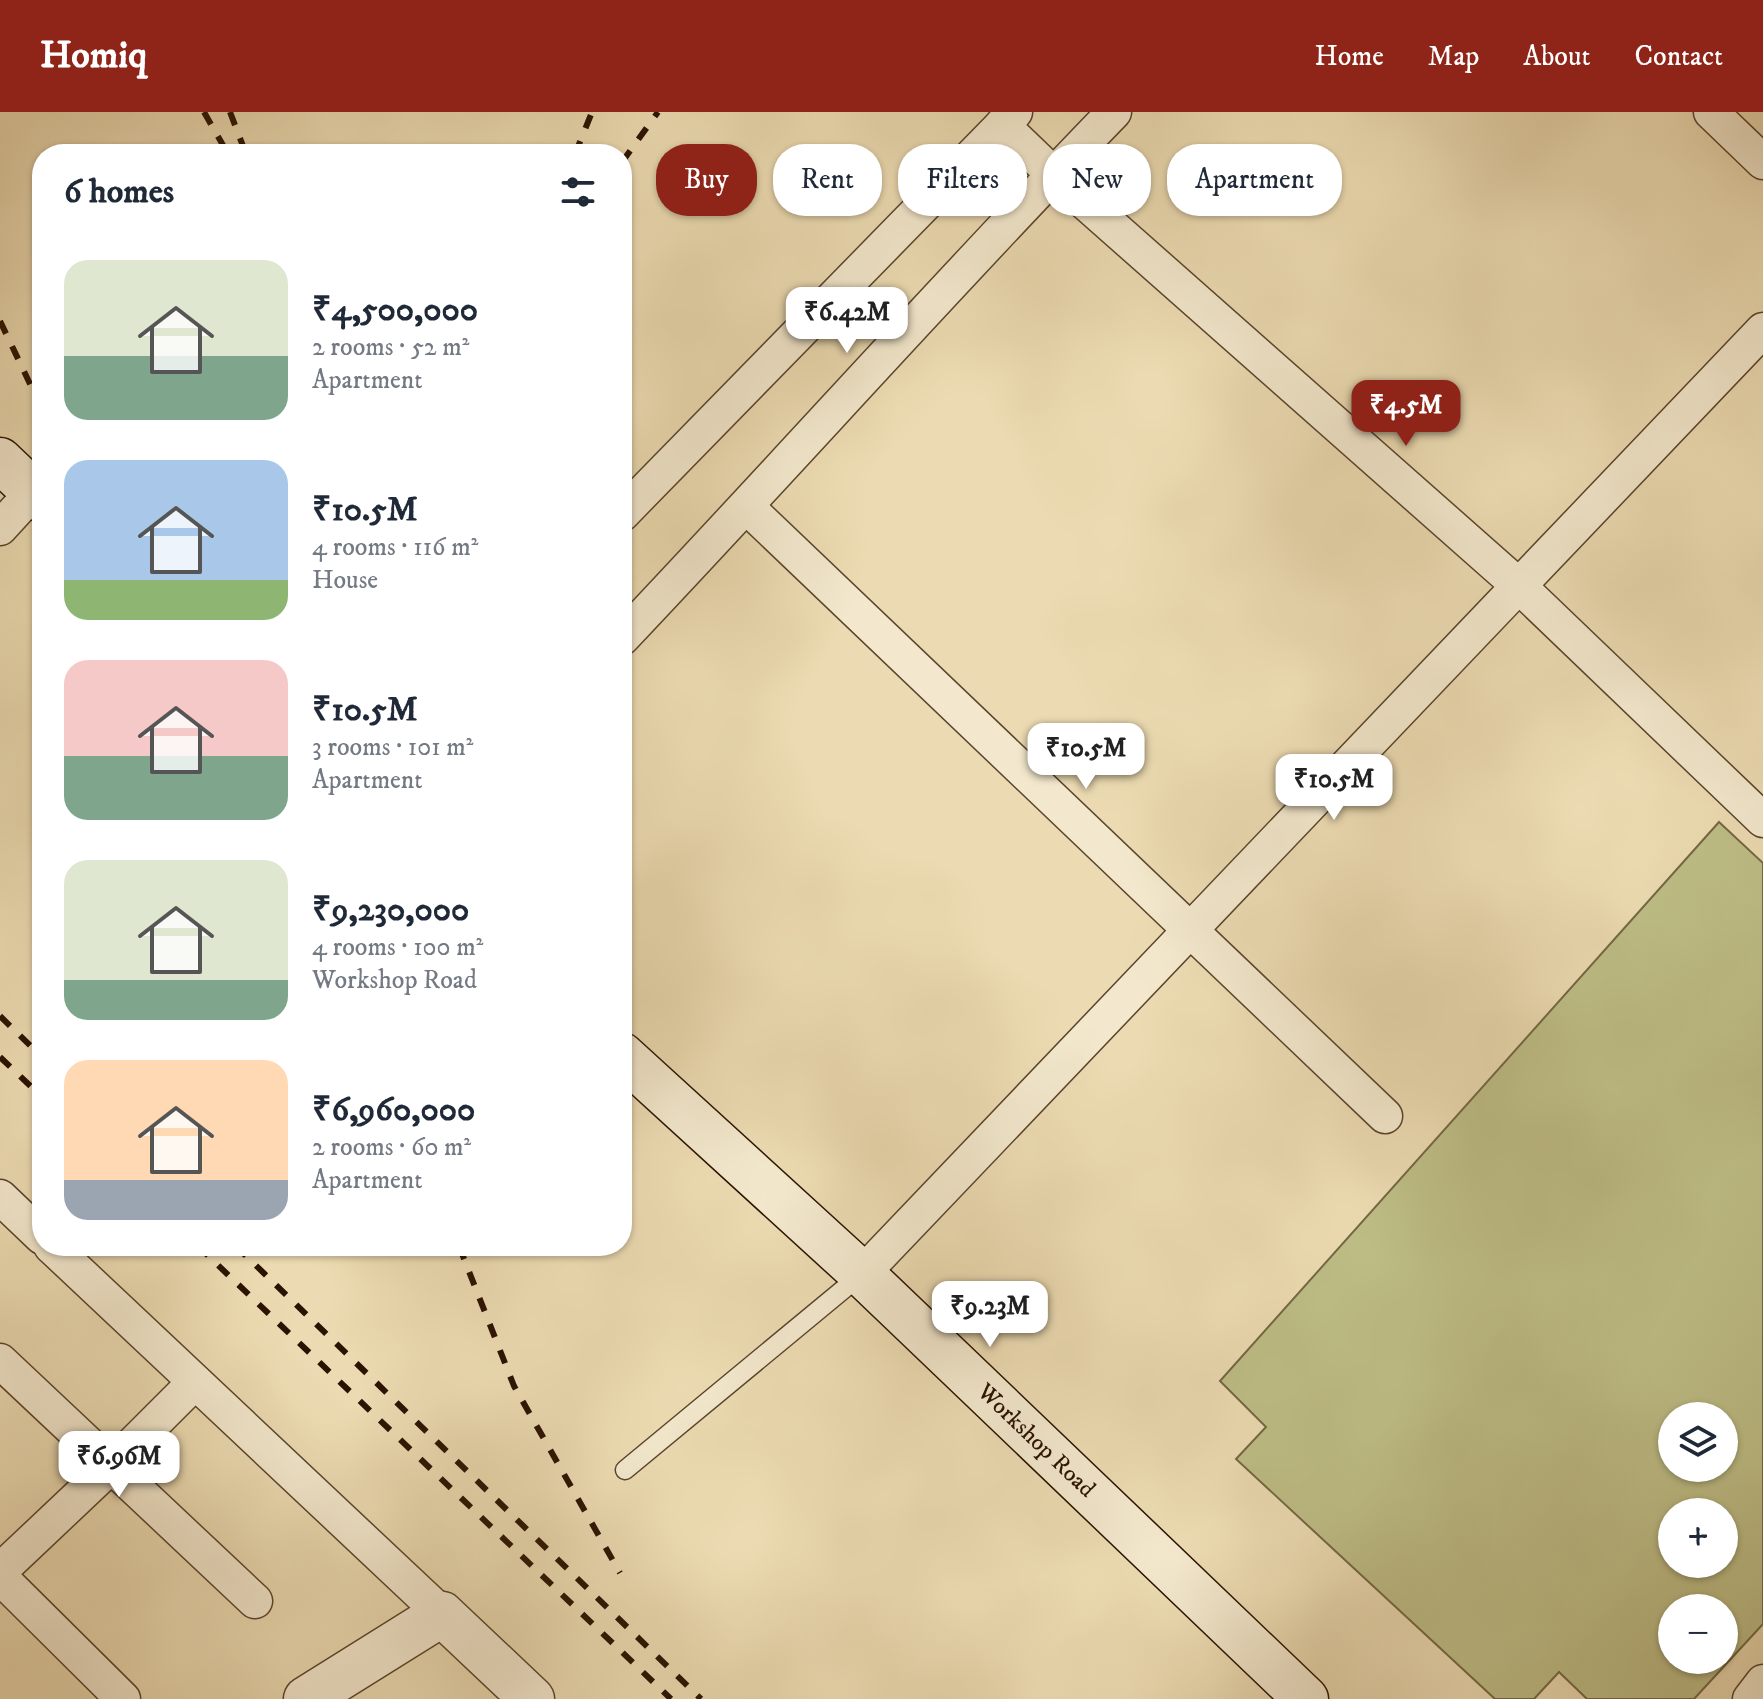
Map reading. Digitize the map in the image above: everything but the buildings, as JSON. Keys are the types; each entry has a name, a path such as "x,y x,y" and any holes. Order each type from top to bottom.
{"main road":[{"path":"0,460 32,490"},
{"name":"Workshop Road","path":"632,1064 862,1274 1306,1699"},
{"path":"306,1699 442,1614 532,1699"}],"street":[{"path":"1083,144 1114,112"},
{"path":"1711,112 1763,162"},
{"path":"632,504 1002,116 1043,163"},
{"path":"632,628 1043,185"},
{"path":"1101,216 1519,586 1763,820"},
{"path":"862,1274 1763,330"},
{"path":"0,528 32,501"},
{"path":"747,507 1385,1116"},
{"path":"0,1197 32,1227"},
{"path":"62,1256 442,1614"},
{"path":"0,1361 255,1601"},
{"path":"123,1699 0,1574 195,1382"},
{"path":"1750,1699 1763,1682"}],"lane":[{"path":"625,1470 862,1274"}],"green space":[{"path":"1719,822 1763,863 1763,1624 1738,1651 1738,1594 1658,1594 1658,1674 1717,1674 1694,1699 1587,1699 1559,1672 1534,1699 1495,1699 1236,1459 1266,1427 1220,1381"}],"railway":[{"path":"204,112 222,144"},
{"path":"230,112 242,144"},
{"path":"579,144 592,112"},
{"path":"632,148 658,112"},
{"path":"0,321 32,388"},
{"path":"0,1016 32,1047"},
{"path":"0,1057 32,1087"},
{"path":"208,1256 671,1699"},
{"path":"246,1256 701,1699"},
{"path":"463,1256 514,1386 620,1573"}]}
